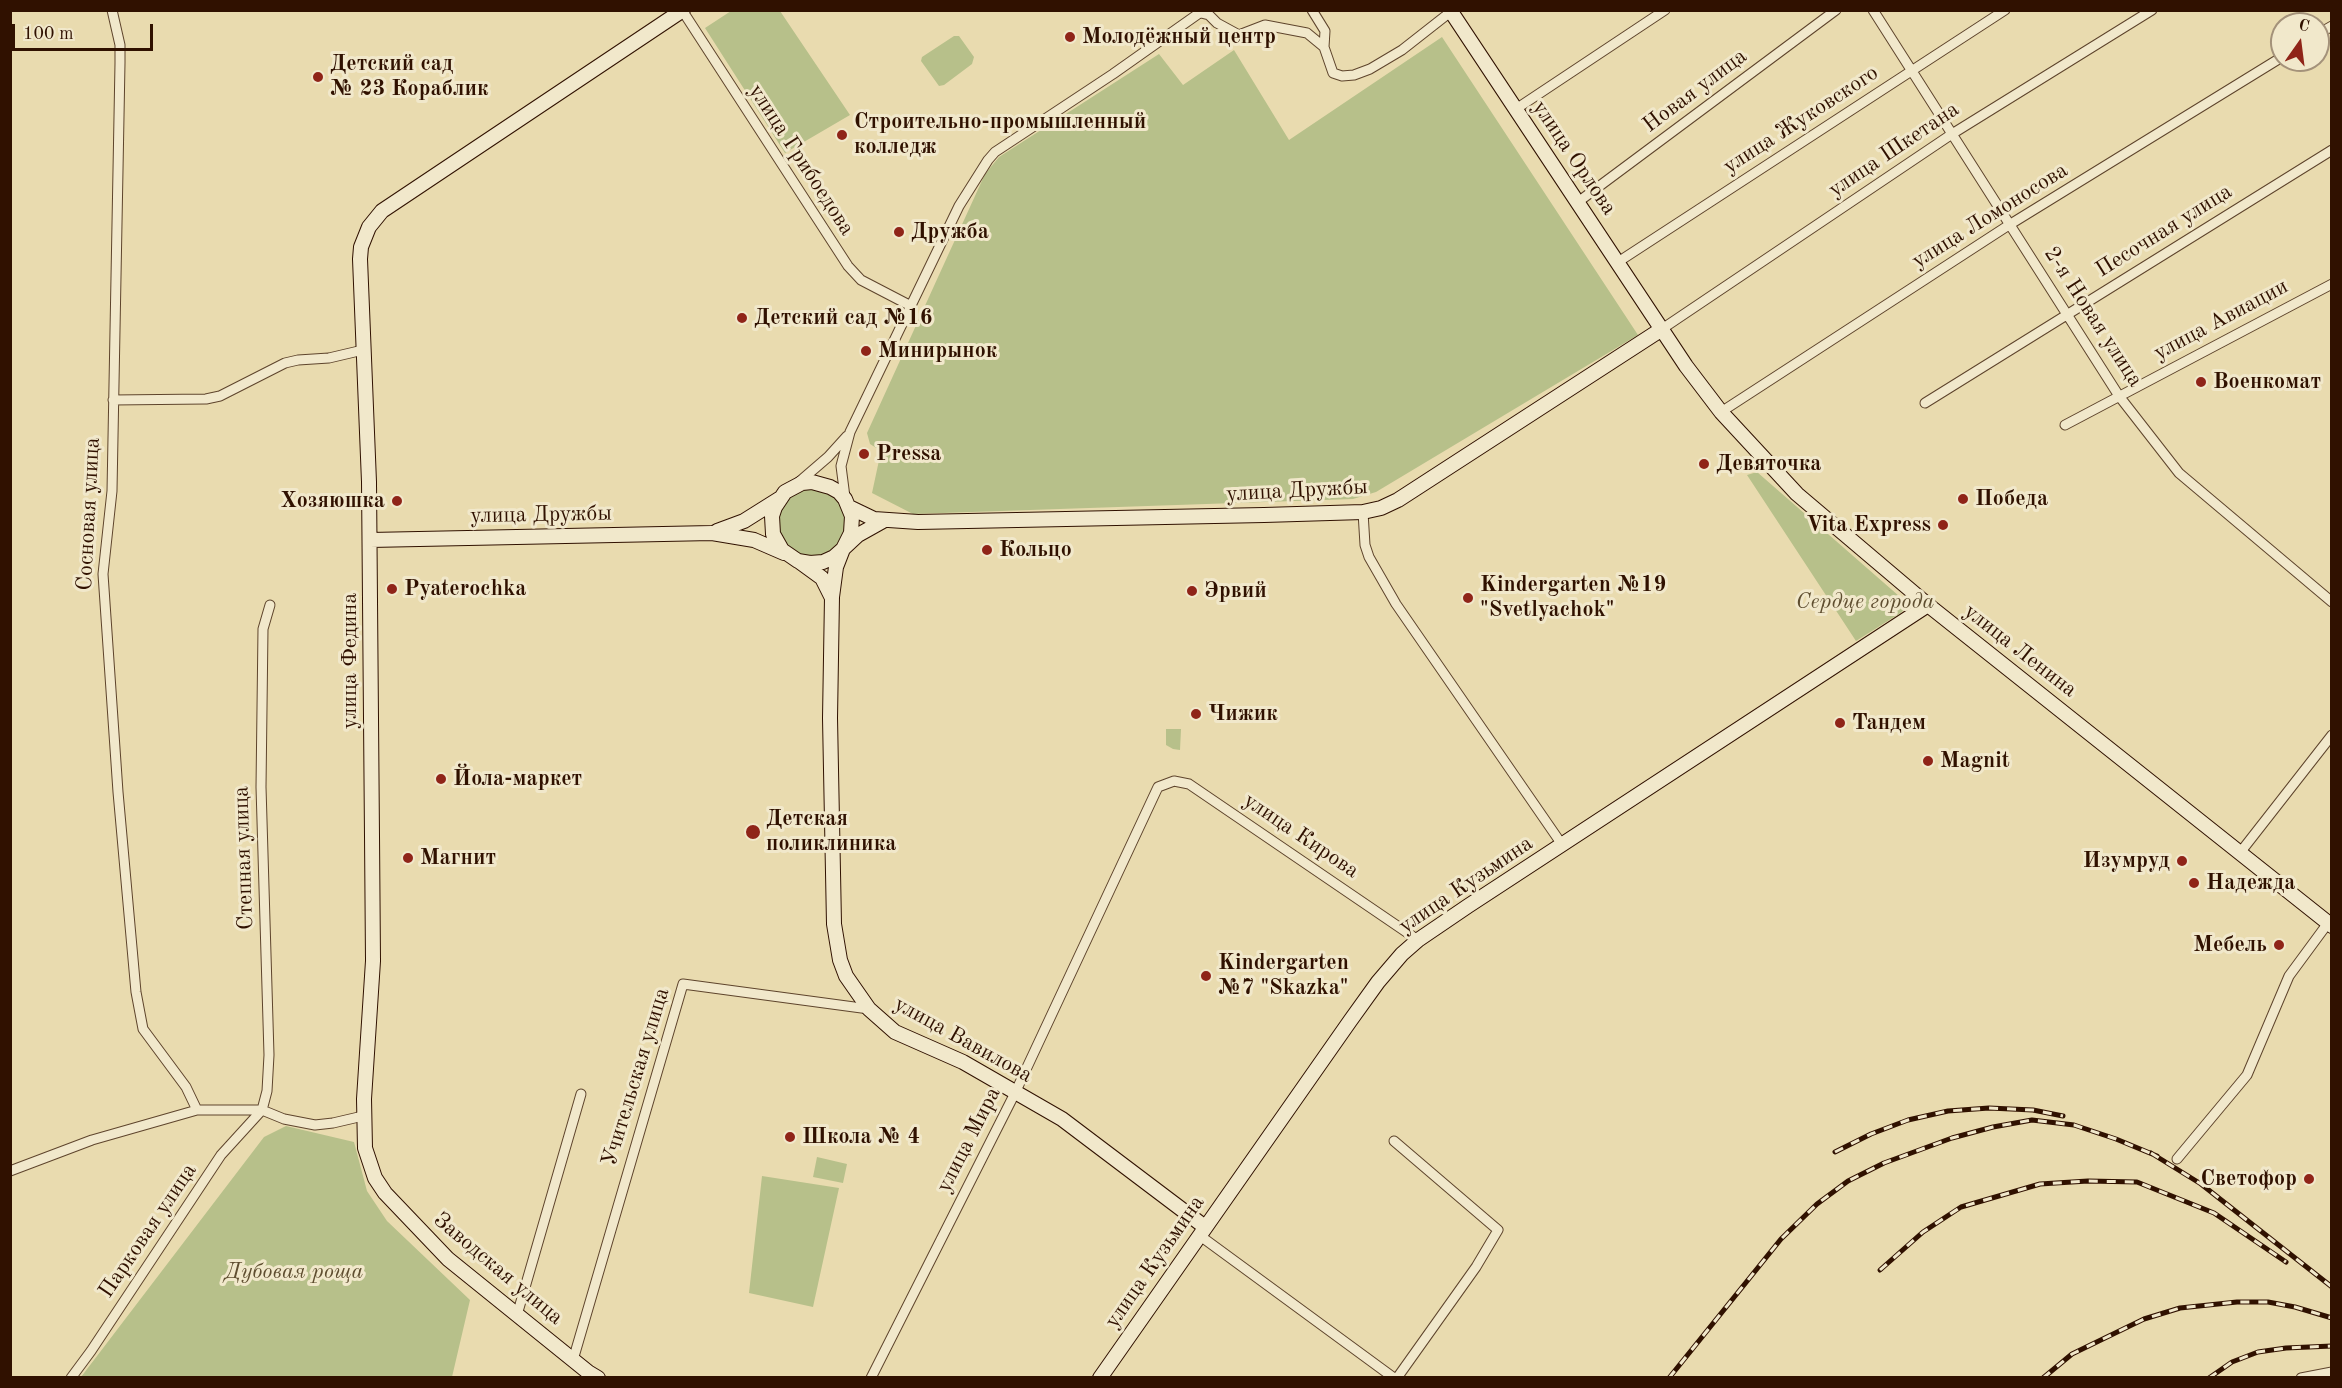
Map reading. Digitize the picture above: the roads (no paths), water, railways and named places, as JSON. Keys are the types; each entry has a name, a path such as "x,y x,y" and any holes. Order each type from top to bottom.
{"street":[{"name":"Сосновая улица","path":"112,10 120,45 120,63 112,491 103,574 136,992 143,1029 186,1087 197,1110"},
{"path":"1312,10 1325,31 1324,47 1333,73 1342,76 1354,75 1402,50 1451,11"},
{"path":"1516,109 1665,10"},
{"name":"Новая улица","path":"1578,202 1836,10"},
{"name":"2-я Новая улица","path":"1873,10 2119,396 2179,473 2331,602"},
{"name":"улица Жуковского","path":"1618,262 2005,10"},
{"name":"улица Шкетана","path":"1662,329 1952,134 2152,10"},
{"name":"улица Федина","path":"363,1116 373,961 370,540 361,247 369,227 382,211 682,11"},
{"name":"улица Грибоедова","path":"682,11 848,266 861,280 911,306"},
{"name":"улица Орлова","path":"1451,11 1662,329"},
{"path":"843,549 848,542 852,525 842,483 842,466 850,432 959,206 973,181 995,152 1113,74 1197,12 1209,15 1217,23 1239,35 1265,25 1276,25 1307,33 1324,47"},
{"name":"улица Ломоносова","path":"1721,412 2009,225 2270,64"},
{"name":"Песочная улица","path":"1925,403 2331,150"},
{"name":"улица Авиации","path":"2065,425 2331,284"},
{"name":"улица Ленина","path":"1662,329 1686,366 1721,412 1797,494 1928,604 2239,854 2330,924"},
{"name":"улица Дружбы","path":"883,521 1363,512 1381,508 1398,500 1662,329"},
{"path":"113,400 206,399 220,396 285,363 329,358 363,350"},
{"path":"712,533 744,521 779,499 828,457 850,432"},
{"path":"793,487 802,483 821,483 830,487 847,503 883,521"},
{"path":"779,499 772,516 773,534 782,550 822,578 832,597"},
{"path":"1363,512 1365,545 1369,557 1396,604 1563,846"},
{"path":"712,533 754,540 810,563 823,562 834,557 858,535 883,521"},
{"name":"улица Дружбы","path":"370,540 712,533"},
{"name":"улица Вавилова","path":"843,549 836,567 832,597 830,718 834,924 840,960 846,976 869,1009 895,1032 963,1062 1062,1119 1202,1231 1395,1377 1476,1267 1498,1230 1394,1142"},
{"name":"улица Кузьмина","path":"1100,1377 1378,982 1418,940 1928,604"},
{"name":"Степная улица","path":"262,1110 267,1091 269,1055 261,787 262,629 270,605"},
{"path":"2239,854 2331,735"},
{"name":"улица Кирова","path":"1158,786 1174,781 1189,783 1418,940"},
{"name":"улица Мира","path":"871,1377 1015,1093 1158,786"},
{"path":"2177,1158 2247,1075 2289,976 2330,924"},
{"name":"Учительская улица","path":"573,1360 683,984 869,1009"},
{"path":"518,1315 581,1094"},
{"path":"10,1171 92,1140 197,1110 262,1110 284,1119 315,1125 333,1124 363,1116"},
{"name":"Парковая улица","path":"71,1377 91,1351 221,1155 262,1110"},
{"name":"Заводская улица","path":"363,1116 365,1148 385,1193 447,1259 573,1360 598,1377"},
{"path":"2301,1377 2331,1372"}],"railway":[{"path":"1835,1152 1871,1134 1908,1120 1948,1111 1989,1108 2033,1110 2063,1116"},
{"path":"1669,1378 1781,1239 1817,1204 1848,1181 1884,1163 1952,1138 2032,1120 2074,1125 2157,1156"},
{"path":"2151,1153 2201,1184 2332,1287"},
{"path":"1880,1270 1923,1232 1961,1207 2040,1184 2088,1181 2137,1182 2214,1213 2286,1262"},
{"path":"2043,1378 2072,1354 2144,1319 2180,1308 2237,1302 2268,1302 2332,1318"},
{"path":"2209,1378 2232,1362 2258,1352 2332,1346"}],"place":[{"name":"Молодёжный центр","path":"1070,37"},
{"name":"Детский сад № 23 Кораблик","path":"318,77"},
{"name":"Строительно-промышленный колледж","path":"842,135"},
{"name":"Дружба","path":"899,232"},
{"name":"Детский сад №16","path":"742,318"},
{"name":"Минирынок","path":"866,351"},
{"name":"Военкомат","path":"2201,382"},
{"name":"Pressa","path":"864,454"},
{"name":"Девяточка","path":"1704,464"},
{"name":"Победа","path":"1963,499"},
{"name":"Хозяюшка","path":"397,501"},
{"name":"Vita Express","path":"1943,525"},
{"name":"Кольцо","path":"987,550"},
{"name":"Pyaterochka","path":"392,589"},
{"name":"Эрвий","path":"1192,591"},
{"name":"Kindergarten №19 \"Svetlyachok\"","path":"1468,598"},
{"name":"Чижик","path":"1196,714"},
{"name":"Тандем","path":"1840,723"},
{"name":"Magnit","path":"1928,761"},
{"name":"Йола-маркет","path":"441,779"},
{"name":"Детская поликлиника","path":"753,832"},
{"name":"Магнит","path":"408,858"},
{"name":"Изумруд","path":"2182,861"},
{"name":"Надежда","path":"2194,883"},
{"name":"Мебель","path":"2279,945"},
{"name":"Kindergarten №7 \"Skazka\"","path":"1206,976"},
{"name":"Школа № 4","path":"790,1137"},
{"name":"Светофор","path":"2309,1179"}],"park label":[{"name":"Сердце города","path":"1865,602"},
{"name":"Дубовая роща","path":"294,1272"}]}
